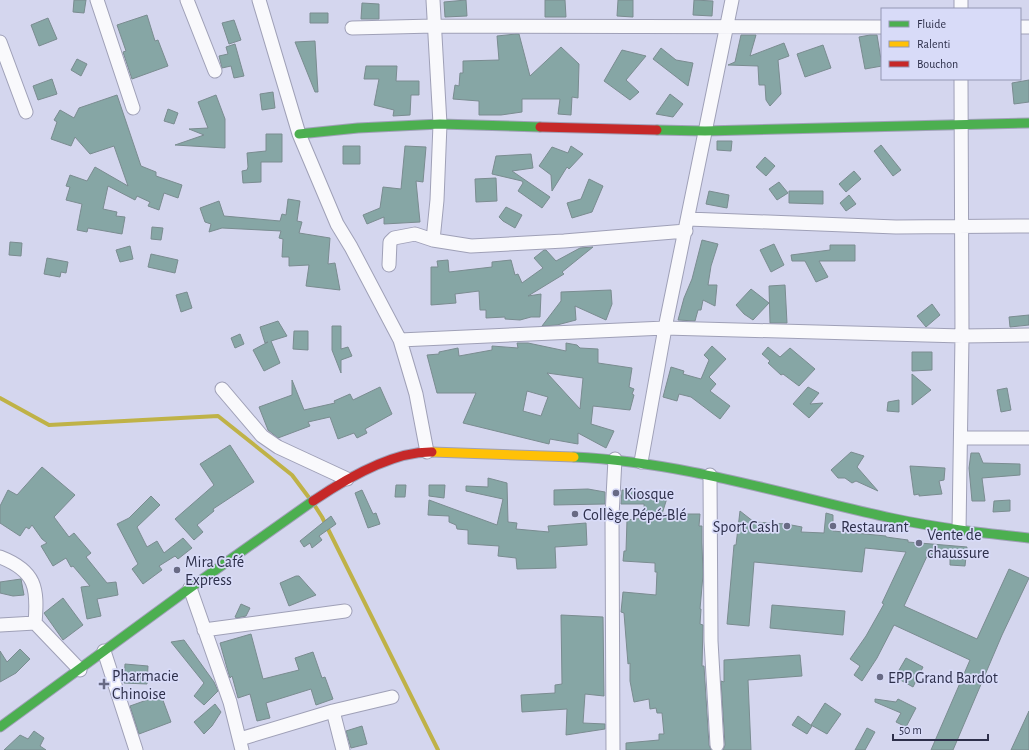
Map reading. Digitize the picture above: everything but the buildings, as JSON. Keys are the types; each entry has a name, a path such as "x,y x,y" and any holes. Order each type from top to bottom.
{"street":[{"path":"97,0 133,108"},
{"path":"187,0 215,71"},
{"path":"259,0 299,134 337,224 351,247 400,340 416,394 427,452"},
{"path":"433,0 440,124 437,200 433,240"},
{"path":"641,462 665,328 732,0"},
{"path":"352,28 434,26 881,27"},
{"path":"0,42 26,112"},
{"path":"959,531 962,336 961,80"},
{"path":"299,134 358,128 440,124 705,131 1029,123"},
{"path":"389,265 390,242 394,238 415,234 433,240 471,246 564,241 687,225 820,225 961,228 1029,226"},
{"path":"400,340 665,328 962,336 1029,335"},
{"path":"222,388 262,436 278,447 347,479"},
{"path":"961,438 1029,438"},
{"path":"0,727 80,670 190,588 347,479 408,454 427,452 615,459 641,462 710,475 892,518 959,531 1029,538"},
{"path":"613,750 612,516 615,459"},
{"path":"710,475 711,641 717,745"},
{"path":"0,557 25,570 34,584 36,597 35,623 80,670"},
{"path":"190,588 230,702 241,744 333,711 392,697"},
{"path":"204,630 345,611"},
{"path":"0,625 35,623"},
{"path":"104,651 136,750"},
{"path":"333,711 343,750"}],"waterway":[{"path":"0,398 49,425 218,416 292,475 310,499"},
{"path":"315,506 322,517 438,750"}],"traffic: fast":[{"path":"657,130 705,131 1029,123"},
{"path":"299,134 358,128 440,124 540,127"},
{"path":"574,457 615,460 695,472 908,522 1029,538"},
{"path":"0,727 190,588 313,501"}],"traffic: slow":[{"path":"432,452 574,457"}],"traffic: jam":[{"path":"540,127 657,130"},
{"path":"313,501 339,484 370,468 401,456 432,452"}],"place":[{"name":"Kiosque","path":"616,493"},
{"name":"Collège Pépé-Blé","path":"575,514"},
{"name":"Sport Cash","path":"787,526"},
{"name":"Restaurant","path":"833,526"},
{"name":"Vente de chaussure","path":"919,543"},
{"name":"Mira Café Express","path":"177,570"},
{"name":"EPP Grand Bardot","path":"880,677"},
{"name":"Pharmacie Chinoise","path":"104,684"}]}
